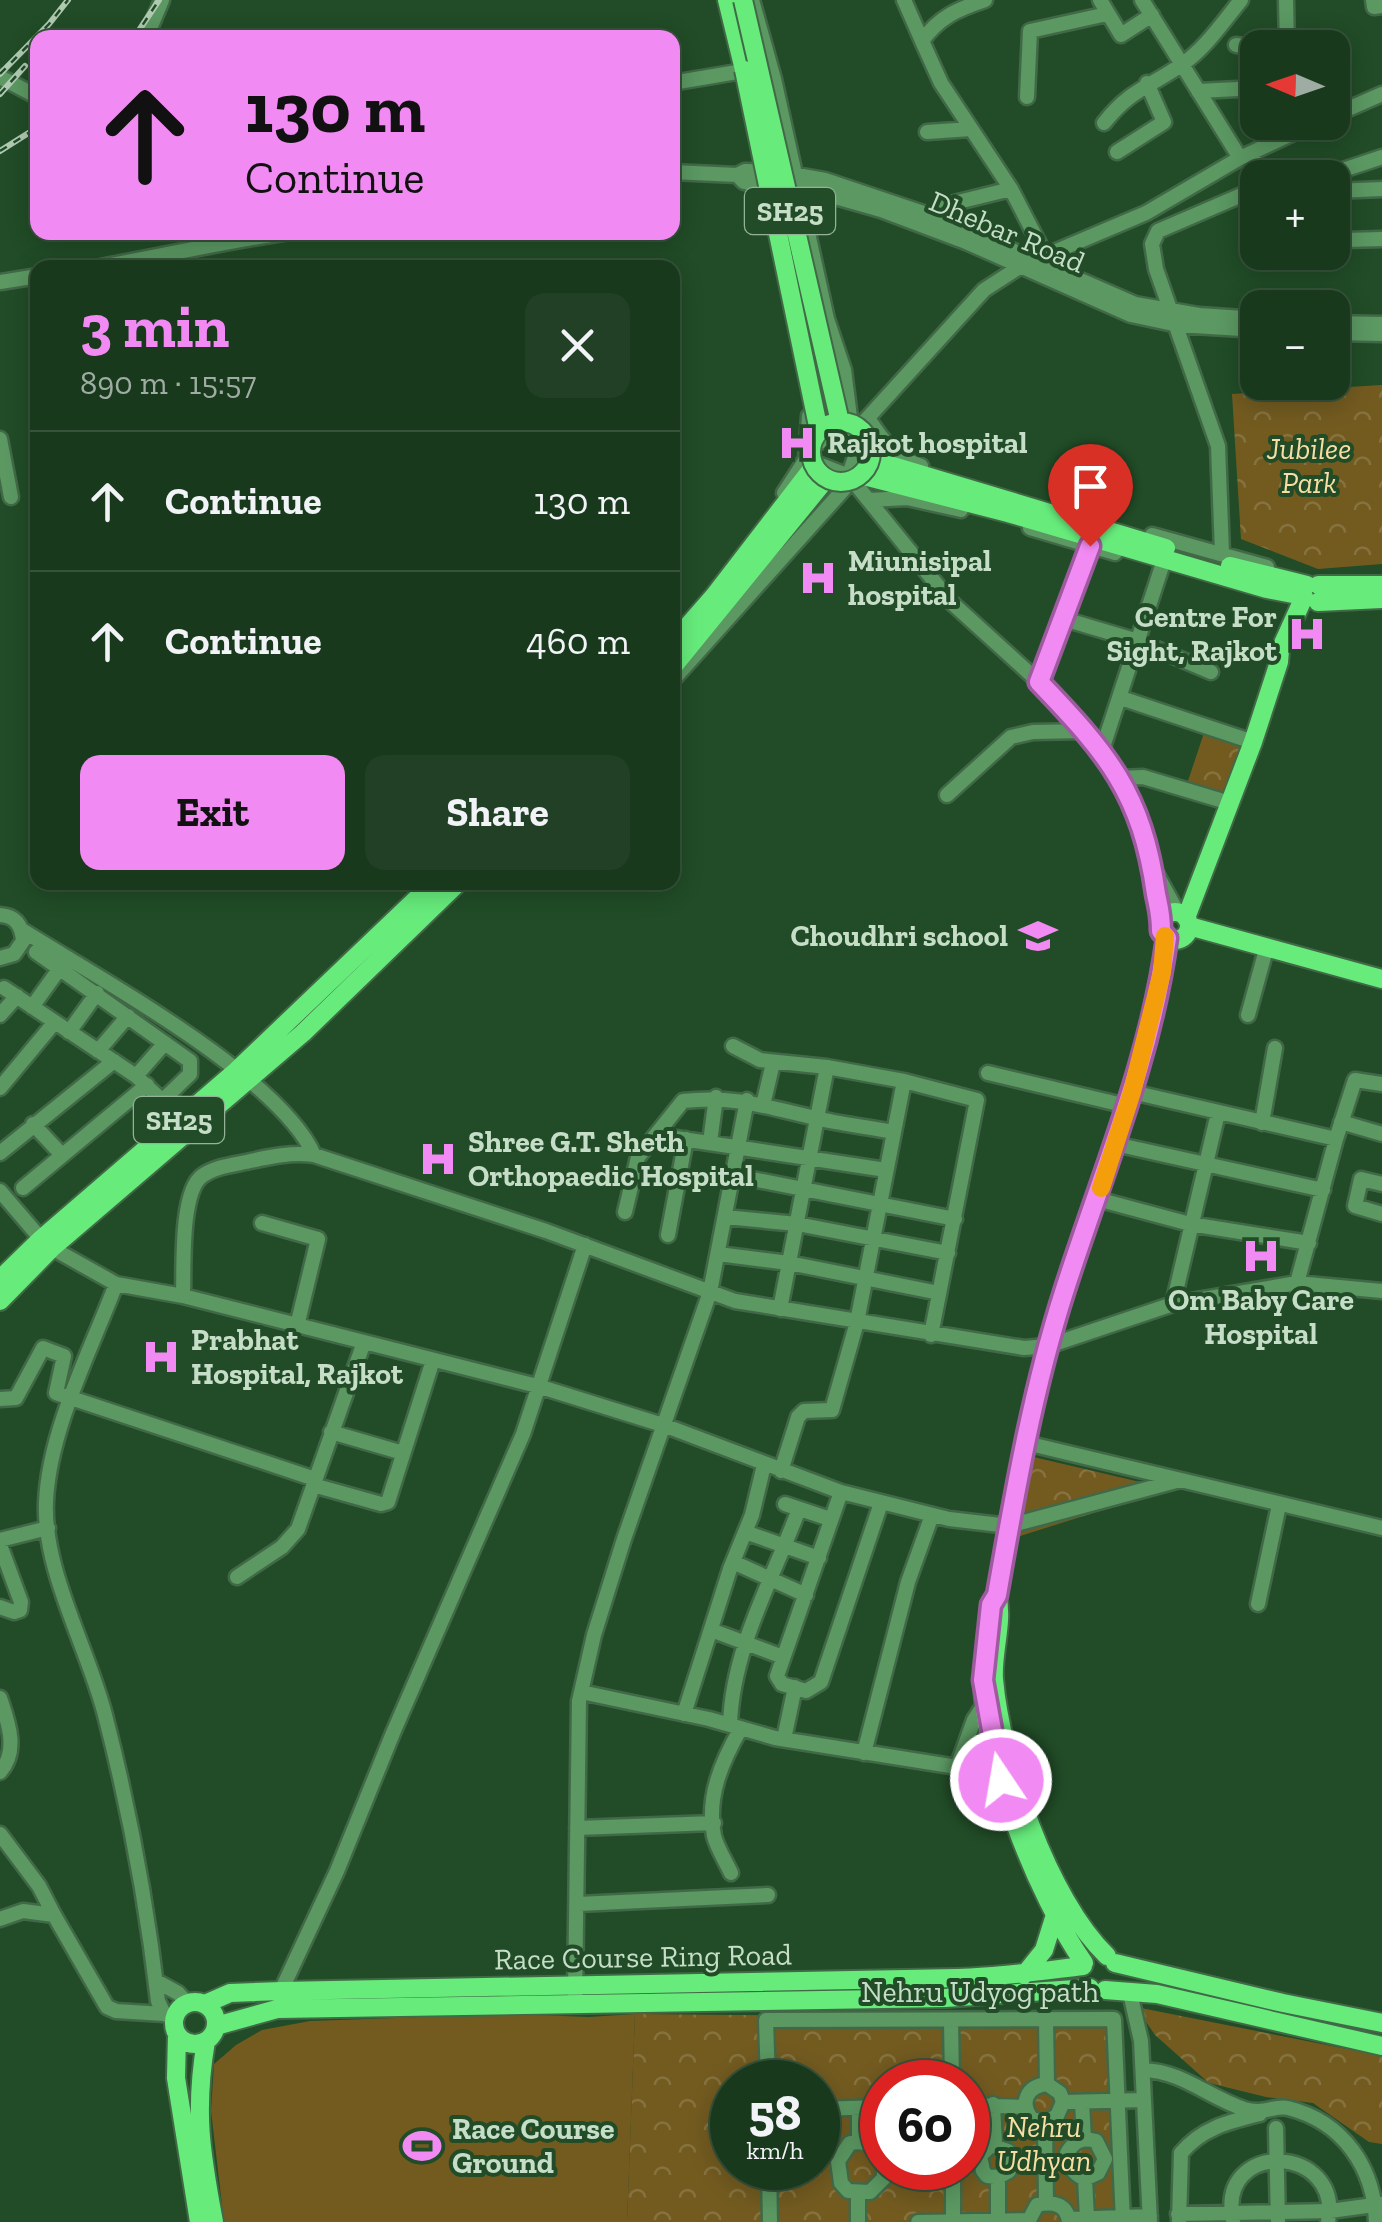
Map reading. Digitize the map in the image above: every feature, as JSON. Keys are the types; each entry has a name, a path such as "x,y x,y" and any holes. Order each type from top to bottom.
{"main road":[{"name":"SH25","path":"727,0 819,431"},
{"name":"SH25","path":"743,0 845,427"},
{"path":"680,656 813,462 811,448 819,431 850,424 865,434 860,470 844,482 813,462"},
{"path":"680,635 714,596 813,462"},
{"path":"860,470 1170,550 1297,591 1382,599"},
{"path":"1297,591 1382,585"},
{"path":"997,1595 1000,1606 993,1664 1008,1778 1071,1908 1118,1974 1116,1981 1098,1989 1083,1980 1083,1964 1054,1915 1030,1862 985,1702 986,1632 1048,1346 1130,1099 1177,925 1253,742 1297,591"},
{"name":"SH25","path":"0,1279 47,1244 242,1075 426,890"},
{"name":"SH25","path":"0,1301 47,1244 182,1118 303,1033 450,890"},
{"path":"1177,925 1382,979"},
{"path":"1024,1976 1044,1950 1054,1915"},
{"path":"1083,1964 1093,1956 1111,1959 1298,2006 1382,2022"},
{"name":"Race Course Ring Road","path":"211,2034 277,2009 1024,1976 1083,1964"},
{"name":"Race Course Ring Road","path":"182,2015 230,1993 281,1991 945,1998 1098,1989 1157,1994 1382,2046"},
{"path":"182,2015 214,2014 198,2090 200,2136 214,2222"},
{"path":"182,2015 193,2044 211,2034"},
{"path":"182,2015 176,2078 199,2222"}],"street":[{"path":"149,30 162,0"},
{"path":"720,0 810,421 813,462"},
{"path":"680,624 852,417 844,370 827,318 774,79 752,0"},
{"path":"904,0 941,83 1011,189 1041,257"},
{"path":"922,42 946,16 985,0"},
{"path":"1142,0 1198,91 1248,160"},
{"path":"1225,0 1228,17"},
{"path":"1104,123 1122,101 1182,65 1241,0"},
{"path":"1286,0 1287,30"},
{"path":"1373,0 1374,7 1382,6"},
{"path":"1027,97 1030,30 1104,7 1121,34 1152,15"},
{"path":"1236,45 1240,45"},
{"path":"680,82 738,72"},
{"path":"0,77 30,93"},
{"path":"1117,152 1164,122 1147,83"},
{"path":"1198,91 1240,89"},
{"path":"1350,108 1382,94"},
{"path":"926,132 971,129"},
{"path":"845,427 868,418 984,290 1021,266 1146,212 1272,140"},
{"path":"1350,173 1382,157"},
{"name":"Dhebar Road","path":"680,172 737,175 745,171 760,178 861,190 1041,257 1118,298 1176,318 1240,327"},
{"name":"Dhebar Road","path":"795,181 898,216 1141,318 1240,319"},
{"path":"1350,184 1382,189"},
{"path":"928,214 954,203 1011,189"},
{"path":"1222,554 1218,446 1156,269 1152,244 1158,231 1240,195"},
{"path":"1350,240 1382,239"},
{"path":"185,240 188,249"},
{"path":"135,260 242,240"},
{"path":"0,282 30,277"},
{"path":"1350,323 1382,324"},
{"path":"1350,333 1382,334"},
{"path":"868,418 887,447 906,461 1280,571 1297,591 1274,596 929,502 895,497 869,500"},
{"path":"845,427 869,500 951,602 1039,682 1102,750 1121,778 1136,810 1154,870 1157,898 1177,925"},
{"path":"0,439 11,497"},
{"path":"813,462 860,470"},
{"path":"680,673 860,470"},
{"path":"1039,682 1090,546"},
{"path":"1102,750 1162,566"},
{"path":"1064,619 1138,642 1211,672"},
{"path":"1120,698 1253,742"},
{"path":"947,795 1011,738 1034,732 1086,732"},
{"path":"1121,778 1142,778 1230,804"},
{"path":"0,916 14,919 22,930 189,1036 242,1075 299,1126 314,1155"},
{"path":"2,960 20,948 22,930"},
{"path":"1248,1015 1266,946"},
{"path":"36,952 190,1061 190,1074 163,1100"},
{"path":"32,1008 60,968"},
{"path":"0,1015 10,992 114,1061 182,1118"},
{"path":"69,1032 97,994"},
{"path":"98,1051 128,1016"},
{"path":"0,1088 54,1023"},
{"path":"24,1188 141,1081 165,1043"},
{"path":"733,1046 760,1060 904,1081 978,1100 931,1334"},
{"path":"1262,1123 1275,1048"},
{"path":"0,1153 114,1061"},
{"path":"763,1104 773,1062"},
{"path":"780,1309 827,1067"},
{"path":"988,1073 1336,1138"},
{"path":"1296,1282 1355,1080 1382,1084"},
{"path":"781,1470 798,1417 804,1411 832,1410 857,1322 904,1081"},
{"path":"710,1142 716,1098"},
{"path":"575,1993 576,1766 581,1692 594,1634 624,1539 710,1292 747,1100"},
{"path":"625,1212 638,1157 683,1102 747,1100 894,1132"},
{"path":"1173,1304 1218,1113"},
{"path":"1341,1122 1382,1134"},
{"path":"34,1124 61,1154"},
{"path":"656,1135 886,1170"},
{"path":"668,1235 686,1139"},
{"path":"1115,1144 1324,1190"},
{"path":"182,1296 188,1199 196,1182 221,1167 280,1154 314,1155 585,1245 735,1301 1024,1348 1048,1346 1173,1304 1296,1282 1382,1291"},
{"path":"732,1176 955,1219"},
{"path":"1382,1184 1361,1178 1355,1206 1382,1214"},
{"path":"0,1191 47,1244 116,1284 182,1296 540,1387 666,1426 764,1465 880,1503 968,1523 1009,1526 1180,1480"},
{"path":"1097,1199 1190,1224 1309,1243"},
{"path":"725,1217 797,1224 948,1253"},
{"path":"262,1223 318,1239 297,1326"},
{"path":"281,1991 337,1871 495,1503 540,1387 585,1245"},
{"path":"718,1254 790,1263 940,1293"},
{"path":"116,1284 71,1400 52,1468 46,1501 48,1528 53,1556 104,1712 138,1874 158,2001 182,2015"},
{"path":"237,1577 292,1538 364,1342"},
{"path":"1,1398 16,1398 43,1348 64,1356 56,1393 71,1400 380,1504 388,1502 433,1360"},
{"path":"331,1432 403,1454"},
{"path":"1026,1443 1382,1528"},
{"path":"684,1714 764,1465"},
{"path":"840,1492 777,1676 782,1684 806,1690 821,1682 880,1503"},
{"path":"1258,1604 1278,1505"},
{"path":"731,1873 714,1836 714,1823 717,1773 735,1727 731,1690 768,1577 785,1546 792,1506 830,1519"},
{"path":"864,1753 908,1582 932,1515"},
{"path":"0,1607 14,1612 20,1610 21,1602 0,1542 48,1528"},
{"path":"745,1532 819,1558"},
{"path":"733,1562 806,1596"},
{"path":"711,1630 783,1657"},
{"path":"784,1739 795,1687"},
{"path":"581,1692 784,1739 1008,1778"},
{"path":"0,1698 11,1743 11,1758 0,1772"},
{"path":"957,1767 985,1702"},
{"path":"578,1828 714,1823"},
{"path":"0,1834 39,1886 107,2007 116,2011 182,2015"},
{"path":"578,1904 768,1895"},
{"path":"0,1919 23,1912 54,1916"},
{"path":"156,1980 178,1993 182,2015"},
{"path":"918,2222 1028,2221 1037,2205 1046,2202 1066,2210 1069,2220 1150,2219 1142,2041 1130,1993"},
{"path":"1046,2019 1047,2084"},
{"name":"Nehru Udyog path","path":"767,2060 766,2020 1114,2019 1123,2220"},
{"path":"952,2020 952,2060"},
{"path":"1142,2070 1185,2079 1240,2108 1263,2113"},
{"path":"1047,2084 1060,2092 1064,2102 1058,2116 1045,2122 1032,2119 1025,2106 1026,2095 1047,2084"},
{"path":"1064,2102 1144,2100"},
{"path":"1082,2102 1084,2139"},
{"path":"990,2104 1025,2106"},
{"path":"994,2104 995,2146"},
{"path":"1376,2222 1379,2204 1352,2145 1318,2120 1284,2106 1230,2120 1190,2143 1181,2154 1179,2218 1329,2216 1379,2204"},
{"path":"840,2108 859,2108 859,2141 844,2150 838,2171 841,2183 858,2194 869,2190"},
{"path":"1045,2122 1046,2202"},
{"path":"1276,2128 1278,2216"},
{"path":"1084,2139 1096,2141 1105,2159 1098,2172 1085,2179 1076,2176 1066,2153 1084,2139"},
{"path":"995,2146 1008,2152 1012,2160 1009,2171 998,2177 987,2176 980,2164 985,2150 995,2146"},
{"path":"1232,2218 1240,2178 1264,2162 1277,2159 1296,2164 1318,2178 1329,2216"},
{"path":"998,2177 998,2220"},
{"path":"1085,2179 1087,2218"},
{"path":"769,2190 770,2222"},
{"path":"953,2190 953,2222"},
{"path":"858,2194 858,2222"}],"green space":[{"name":"Jubilee Park","path":"1382,385 1382,564 1318,569 1241,539 1232,394 1240,394 1240,400 1350,400 1350,387"},
{"path":"1206,727 1253,742 1230,803 1186,787"},
{"path":"1025,1455 1170,1489 1007,1540"},
{"path":"1136,2007 1382,2056 1382,2144 1369,2142 1313,2103 1209,2083 1155,2035"},
{"name":"Nehru Udhyan","path":"635,2014 1114,2019 1123,2222 627,2222"},
{"name":"Race Course Ground","path":"635,2014 627,2222 224,2222 211,2111 214,2064 236,2045 262,2030 310,2021"}],"railway":[{"path":"43,30 68,0"},
{"path":"139,30 159,0"},
{"path":"0,74 30,43"},
{"path":"0,94 25,66"},
{"path":"0,151 30,132"}],"slow traffic":[{"path":"1101,1188 1132,1092 1162,972 1165,936"}],"place":[{"name":"Rajkot hospital","path":"797,443"},
{"name":"Miunisipal hospital","path":"818,578"},
{"name":"Centre For Sight, Rajkot","path":"1307,634"},
{"name":"Choudhri school","path":"1038,936"},
{"name":"Shree G.T. Sheth Orthopaedic Hospital","path":"438,1159"},
{"name":"Om Baby Care Hospital","path":"1261,1256"},
{"name":"Prabhat Hospital, Rajkot","path":"161,1357"},
{"name":"Race Course Ground","path":"422,2146"}],"route":[{"path":"1001,1780 983,1680 991,1605 997,1595 1050,1341 1132,1092 1167,938 1161,931 1164,918 1154,870 1132,798 1102,750 1039,682 1090,546"}]}
